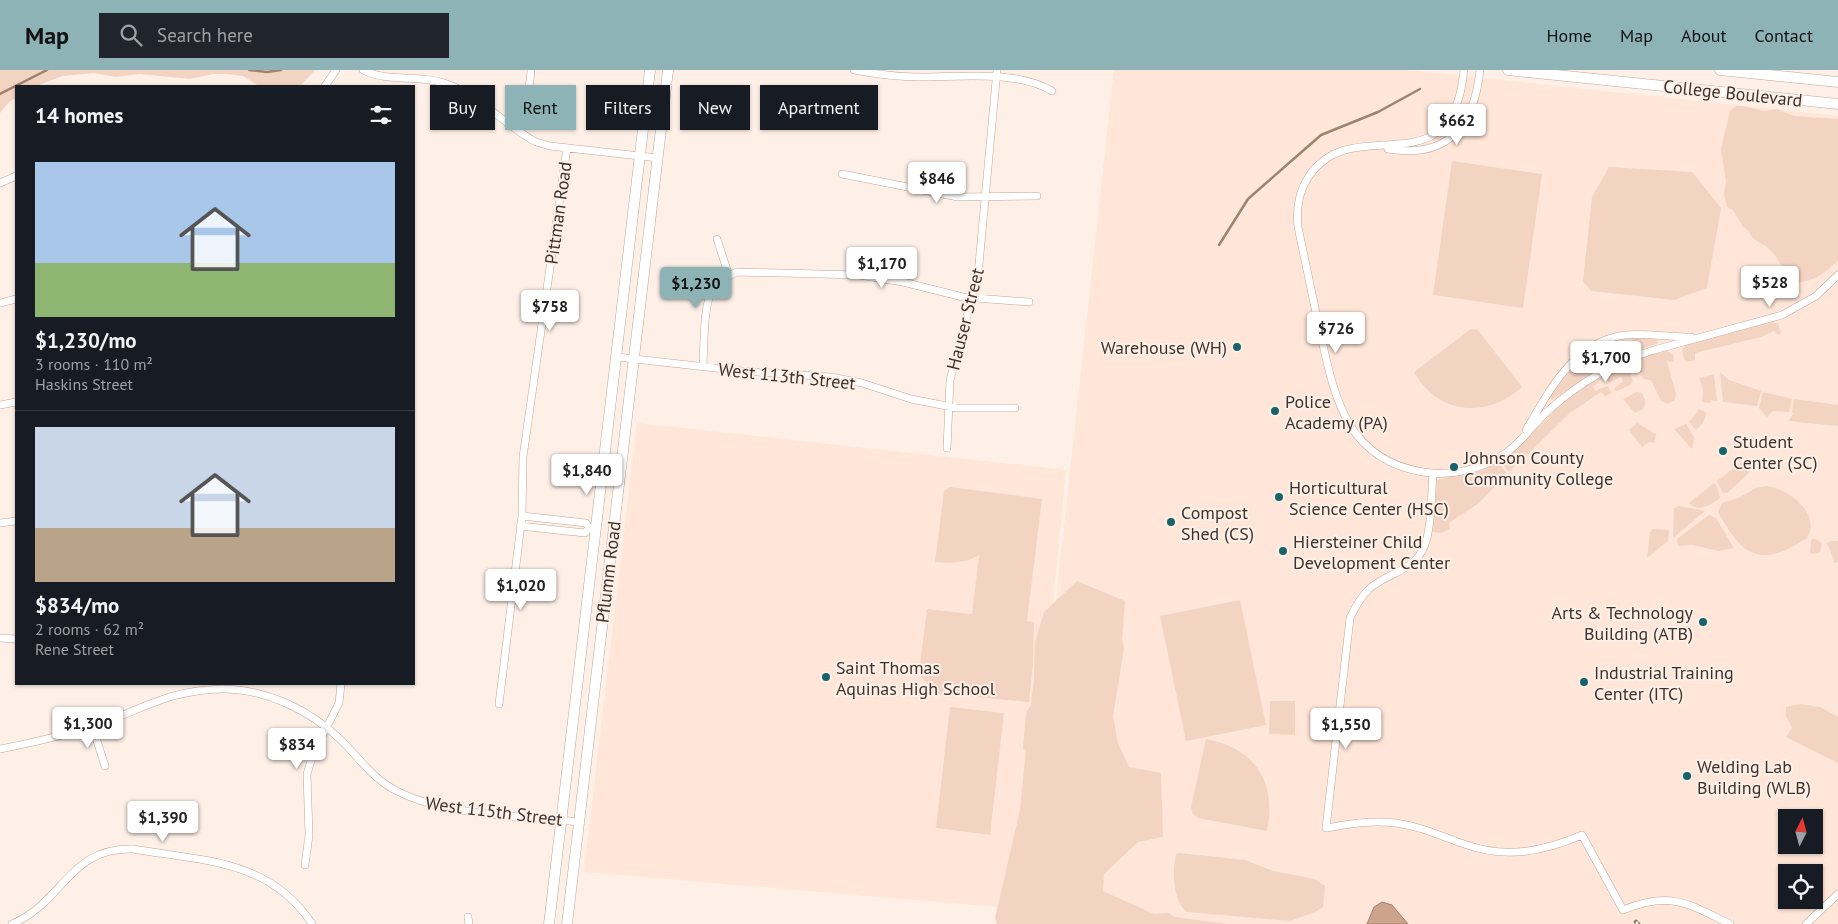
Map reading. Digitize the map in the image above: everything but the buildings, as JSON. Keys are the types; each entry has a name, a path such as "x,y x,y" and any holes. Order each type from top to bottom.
{"main road":[{"name":"Pflumm Road","path":"549,924 650,70"},
{"name":"Pflumm Road","path":"566,924 668,70"},
{"name":"College Boulevard","path":"1508,70 1838,104"},
{"name":"College Boulevard","path":"1720,70 1838,82"}],"street":[{"path":"326,85 336,70"},
{"path":"363,70 378,75 443,82 474,96 505,121"},
{"path":"530,85 531,70"},
{"path":"854,70 898,76 996,73 1032,80 1052,91"},
{"path":"1464,70 1460,99 1452,117 1435,134 1420,141 1348,149 1336,153 1313,171 1301,192 1297,216 1298,227 1333,388 1344,417 1364,443 1388,461 1401,467 1433,474 1464,471 1482,466 1509,451 1548,411 1591,379 1634,356 1778,317 1792,311 1816,296 1838,275"},
{"path":"1378,147 1402,151 1420,150 1448,140 1471,114 1477,93 1480,70"},
{"name":"Hauser Street","path":"946,448 948,406 954,363 973,298 982,246 996,73"},
{"path":"517,130 536,142 567,148 658,158"},
{"name":"Pittman Road","path":"522,516 523,457 567,148"},
{"path":"842,174 951,196 985,198 1037,196"},
{"path":"0,183 15,176"},
{"path":"717,239 729,276"},
{"path":"703,366 709,297 714,286 722,279 737,272 860,275 973,298 1029,302"},
{"path":"0,303 15,299"},
{"path":"1518,442 1555,381 1577,356 1589,348 1605,340 1626,335 1701,337"},
{"name":"West 113th Street","path":"617,357 831,377 862,383 911,399 948,406 1015,408"},
{"path":"0,404 15,402"},
{"path":"1433,474 1427,537 1424,547 1409,566 1370,588 1362,597 1350,618 1326,828 1372,822 1394,823 1422,829 1480,850 1504,853 1539,850 1582,835 1623,910 1649,901 1677,901 1698,908 1730,924"},
{"path":"499,704 520,526 522,516 586,523 589,528 584,533 520,526"},
{"path":"0,523 15,522"},
{"path":"0,638 15,638"},
{"path":"304,865 309,835 308,774 312,754 339,703 341,685"},
{"name":"West 115th Street","path":"0,749 27,744 92,725 178,693 224,689 252,692 298,708 340,739 373,775 394,790 418,802 445,808 579,822"},
{"path":"92,725 105,766"},
{"path":"12,924 33,914 84,861 107,850 120,848 249,871 274,884 305,914 312,924"},
{"path":"1806,924 1838,894"}],"shaded area":[{"path":"0,70 315,70 301,85 257,85 243,76 227,74 213,74 190,79 139,74 116,77 94,73 63,76 39,85 15,85 15,99 9,102 0,113"},
{"name":"Johnson County Community College","path":"1114,70 1408,70 1838,116 1838,924 1156,924 1022,909 584,872 637,423 1066,470 1030,837"},
{"path":"1736,106 1764,111 1777,109 1794,116 1838,119 1838,260 1814,279 1799,282 1786,277 1780,264 1769,249 1753,238 1749,231 1743,227 1733,210 1727,207 1724,195 1726,181 1721,149 1730,111"},
{"path":"1452,161 1542,174 1523,308 1433,295"},
{"path":"1609,167 1692,172 1721,208 1707,288 1674,300 1591,291 1583,281 1592,197"},
{"path":"1772,322 1778,324 1781,332 1779,335 1774,331 1761,337 1695,353 1695,360 1687,362 1684,359 1682,350 1686,345"},
{"path":"1471,329 1478,330 1522,387 1494,404 1479,408 1464,408 1449,404 1436,397 1424,386 1414,372"},
{"path":"1636,338 1656,339 1658,343 1634,352 1629,346 1631,341"},
{"path":"1610,342 1619,348 1621,358 1599,369 1586,353"},
{"path":"1666,350 1673,355 1674,362 1667,361 1676,394 1675,400 1668,404 1661,401 1651,380 1643,379 1637,364 1641,357"},
{"path":"1582,355 1595,371 1552,400 1550,396 1555,387"},
{"path":"1623,366 1628,368 1633,381 1630,385 1617,391 1614,389 1623,381 1621,377 1609,383 1603,375"},
{"path":"1720,372 1729,380 1761,391 1757,406 1723,402"},
{"path":"1714,374 1717,401 1710,400 1710,403 1702,402 1703,390 1699,378"},
{"path":"1599,377 1602,379 1593,387 1595,391 1607,386 1612,393 1605,396 1601,392 1570,413 1509,472 1500,461 1522,444 1561,404"},
{"path":"1637,392 1642,393 1646,402 1643,409 1635,413 1623,399"},
{"path":"1763,392 1792,399 1789,412 1773,411 1767,417 1759,408"},
{"path":"1794,399 1838,405 1838,426 1788,421 1794,413 1792,413"},
{"path":"1699,409 1707,413 1702,424 1696,430 1689,422"},
{"path":"1637,423 1656,434 1654,443 1649,442 1642,447 1629,430"},
{"path":"1686,424 1696,440 1694,439 1692,449 1674,429"},
{"path":"1743,461 1750,468 1749,473 1727,493 1723,493 1717,481"},
{"path":"1498,462 1507,474 1479,503 1449,523 1450,529 1441,533 1433,532 1437,480 1469,474"},
{"path":"1714,483 1717,486 1720,498 1700,508 1689,503"},
{"path":"1766,486 1775,488 1793,497 1806,512 1810,520 1810,529 1807,538 1777,553 1765,555 1745,548 1736,540 1718,512 1722,503 1738,498 1756,488"},
{"path":"950,487 1042,499 1027,621 1034,622 1029,702 935,693 919,674 927,609 972,614 979,555 952,563 935,562 944,491"},
{"path":"1679,506 1705,511 1673,538 1674,508"},
{"path":"1709,515 1716,518 1734,548 1719,551 1692,545 1678,546 1677,539"},
{"path":"1653,529 1669,530 1668,541 1647,558 1650,532"},
{"path":"1814,538 1822,543 1820,552 1814,554 1810,553 1811,540"},
{"path":"1838,541 1838,562 1835,563 1827,543"},
{"path":"1077,581 1125,601 1122,640 1124,648 1113,717 1118,743 1129,767 1161,773 1163,837 1138,842 1104,874 1103,891 1154,914 1169,913 1174,917 1228,924 997,924 995,918 1020,810 1026,750 1023,749 1026,713 1031,705 1035,642 1044,612"},
{"path":"1240,600 1266,725 1186,741 1160,616"},
{"path":"1270,701 1295,701 1295,735 1269,734"},
{"path":"1800,704 1820,707 1838,717 1838,763 1786,737 1792,728 1786,716 1786,707"},
{"path":"950,707 1004,713 990,835 936,828"},
{"path":"1206,739 1238,750 1259,770 1269,797 1267,831 1198,818 1193,814 1191,807"},
{"path":"1176,854 1245,860 1273,871 1315,879 1325,886 1323,907 1290,921 1187,912 1182,907 1176,893 1175,861"},
{"path":"1382,902 1392,905 1408,924 1367,924 1374,907"}],"waterway":[{"path":"18,85 47,70"},
{"path":"249,70 267,72 281,70"},
{"path":"0,94 15,86"},
{"path":"1219,245 1248,199 1321,135 1378,112 1420,89"}],"place":[{"name":"Warehouse (WH)","path":"1237,347"},
{"name":"Police Academy (PA)","path":"1275,411"},
{"name":"Student Center (SC)","path":"1723,451"},
{"name":"Johnson County Community College","path":"1454,467"},
{"name":"Horticultural Science Center (HSC)","path":"1279,497"},
{"name":"Compost Shed (CS)","path":"1171,522"},
{"name":"Hiersteiner Child Development Center","path":"1283,551"},
{"name":"Arts & Technology Building (ATB)","path":"1703,622"},
{"name":"Saint Thomas Aquinas High School","path":"826,677"},
{"name":"Industrial Training Center (ITC)","path":"1584,682"},
{"name":"Welding Lab Building (WLB)","path":"1687,776"}]}
